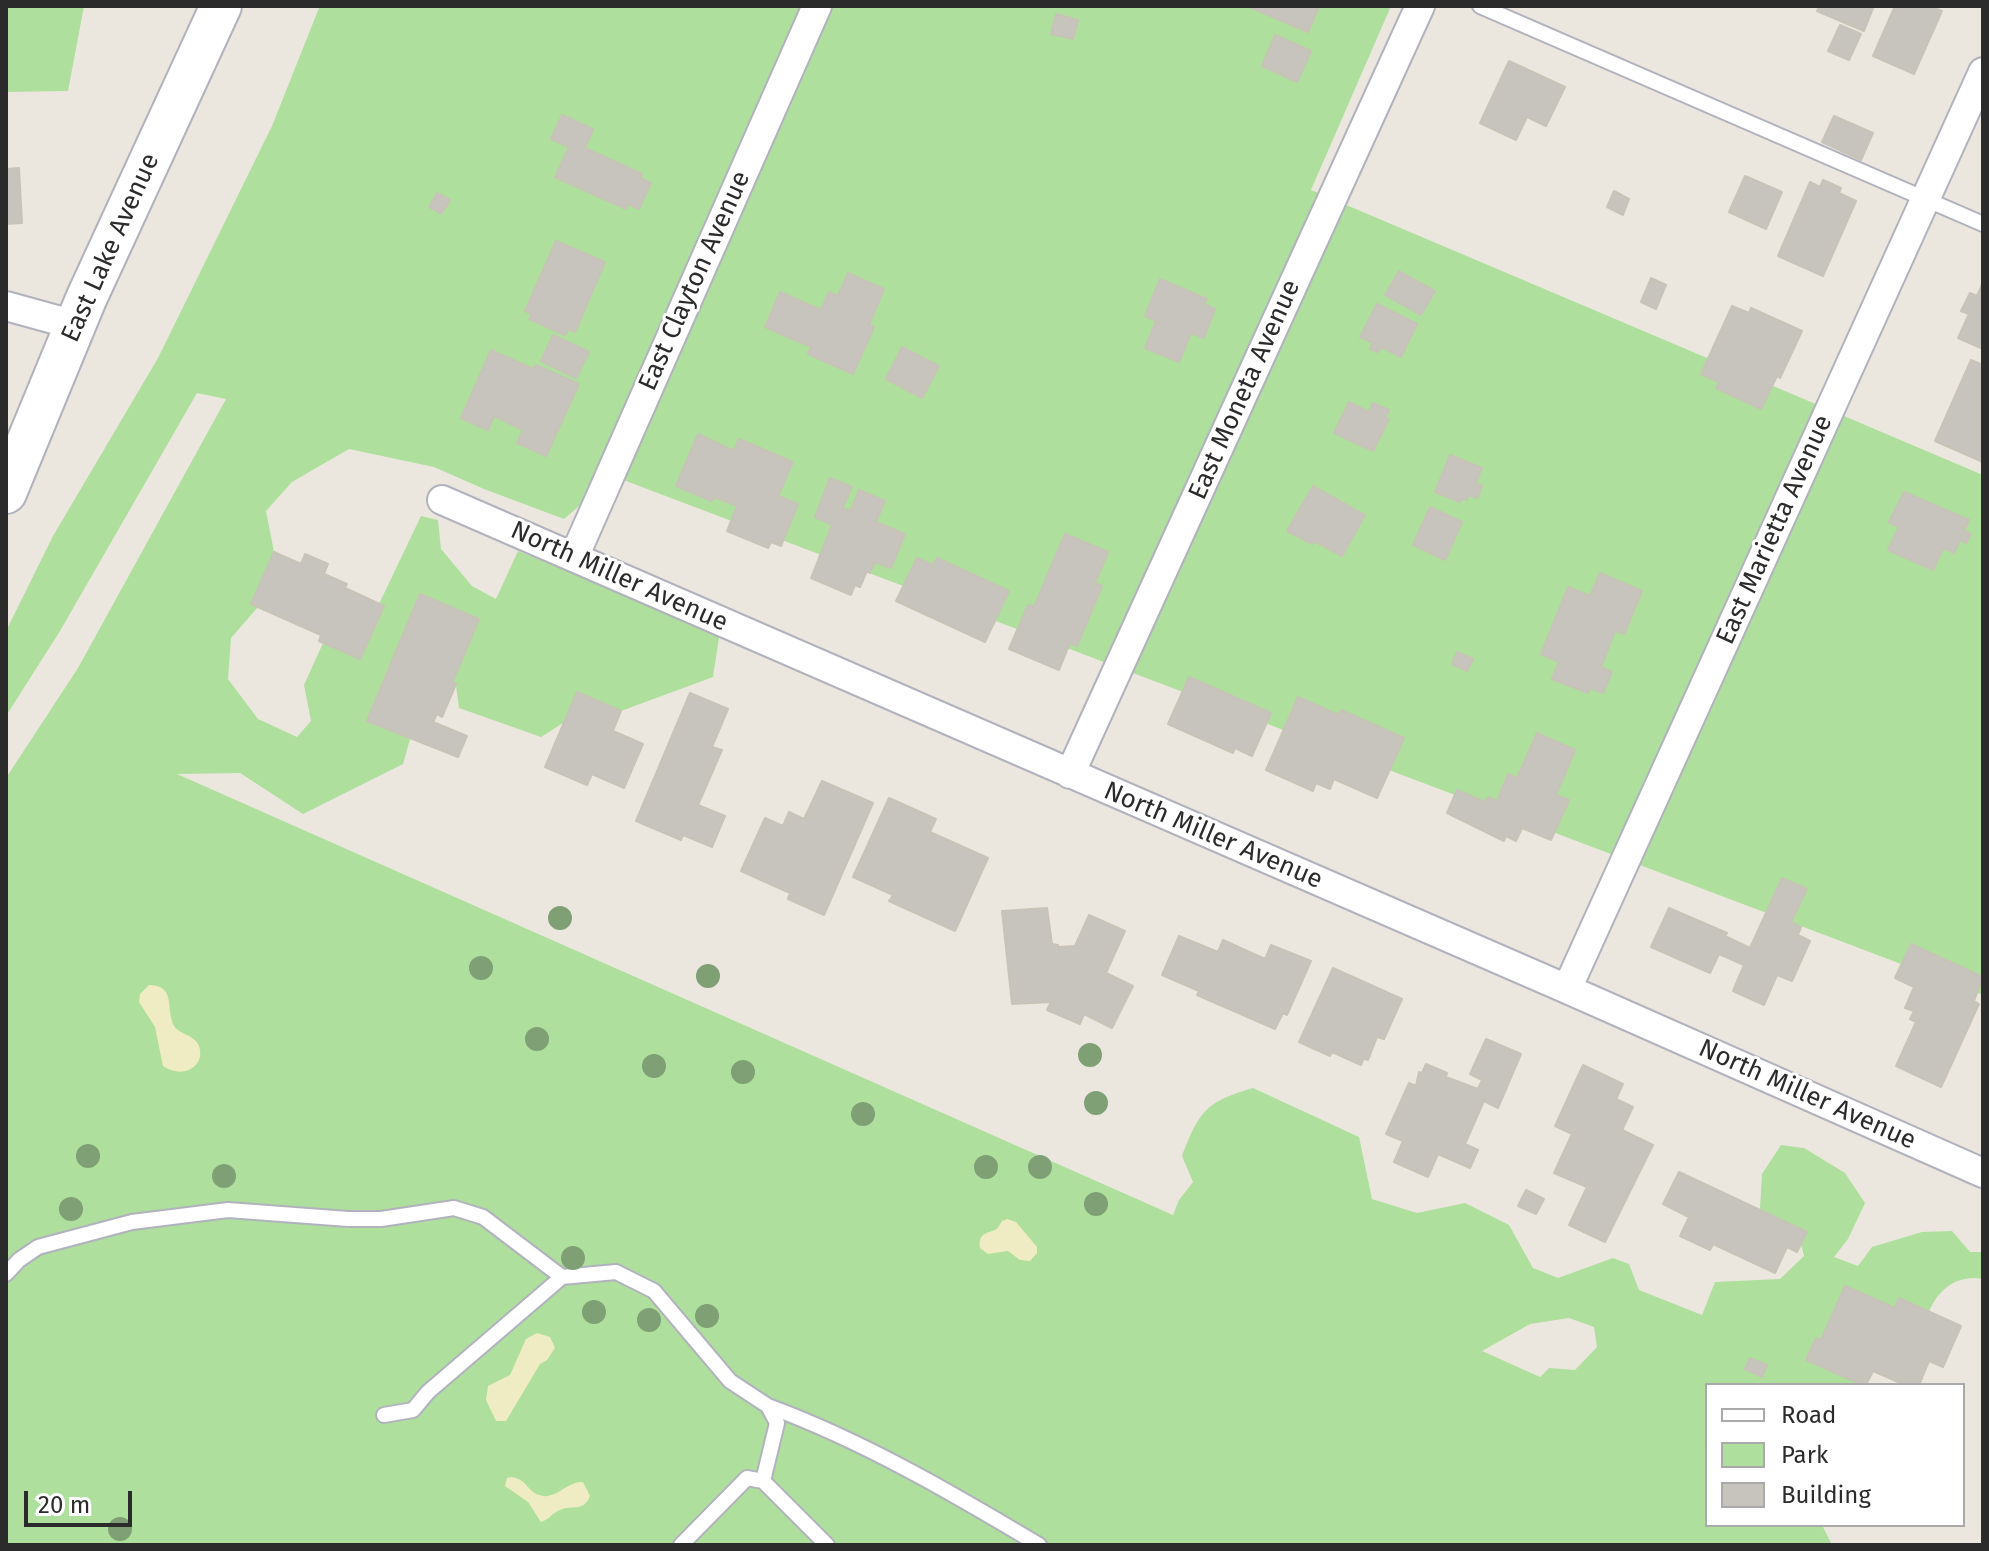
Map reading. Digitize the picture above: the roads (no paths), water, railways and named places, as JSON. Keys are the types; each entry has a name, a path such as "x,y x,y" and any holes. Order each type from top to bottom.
{"street":[{"name":"East Lake Avenue","path":"6,493 75,325 221,6"},
{"name":"East Clayton Avenue","path":"574,557 817,6"},
{"name":"East Moneta Avenue","path":"1070,774 1420,6"},
{"name":"East Marietta Avenue","path":"1567,989 1983,72"},
{"path":"6,306 75,325"},
{"name":"North Miller Avenue","path":"442,500 1983,1173"}],"lane":[{"path":"1480,6 1983,224"},
{"path":"6,1274 38,1247 132,1222 228,1210 370,1219 454,1208 483,1217 562,1277"},
{"path":"384,1415 413,1410 428,1392 562,1277 616,1272 654,1291 730,1381 768,1406 817,1424 882,1457 1039,1545"},
{"path":"763,1481 777,1423 768,1406"},
{"path":"681,1545 747,1478 763,1481 827,1545"}]}
